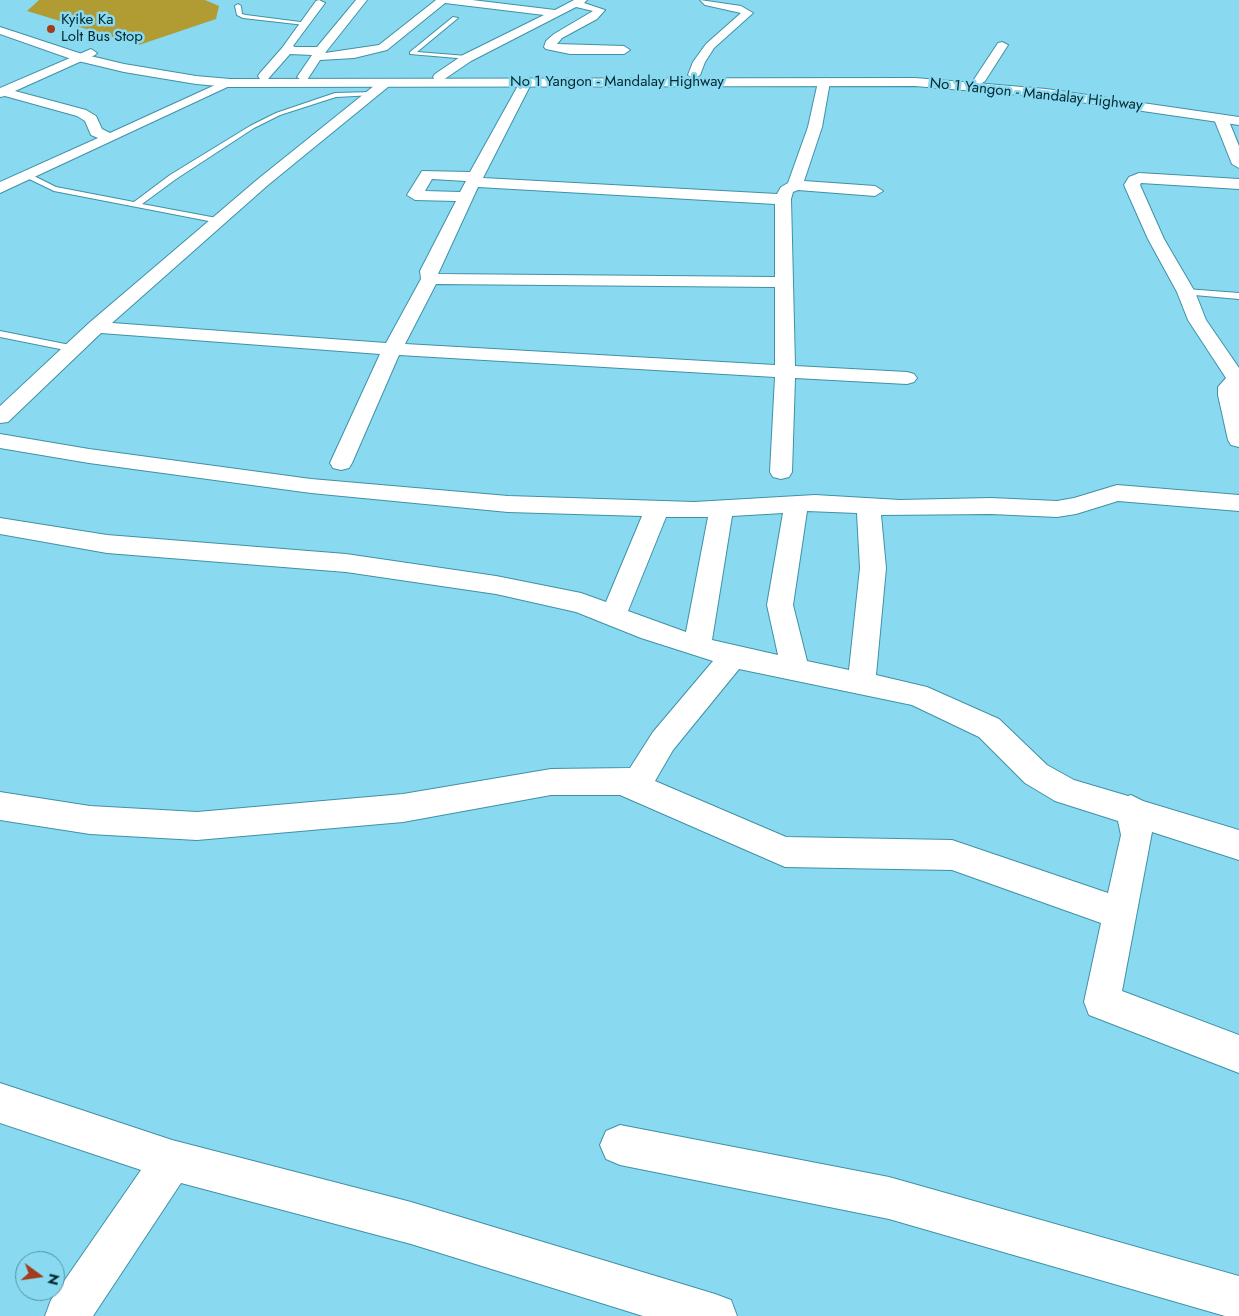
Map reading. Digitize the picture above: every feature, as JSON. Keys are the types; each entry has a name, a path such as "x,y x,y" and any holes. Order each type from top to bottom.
{"main road":[{"path":"303,77 318,54 362,0"},
{"path":"288,49 318,54 354,54 382,48 393,42 444,0 557,13"},
{"path":"694,75 699,62 710,46 748,13 705,0"},
{"path":"439,77 467,58 579,2 600,10 593,17 558,36 552,41 550,47 586,50 624,50"},
{"path":"264,76 288,49 287,47 320,3"},
{"name":"No 1 Yangon - Mandalay Highway","path":"0,23 91,53 135,64 205,75 303,77 694,75 906,77 979,81 1239,116"},
{"name":"No 1 Yangon - Mandalay Highway","path":"0,30 78,57 168,76 230,83 378,89 526,82 915,82 977,86 1239,122"},
{"path":"979,81 1002,45"},
{"path":"2,92 78,57 91,53"},
{"path":"340,463 391,349 430,279 429,271 492,141 526,82"},
{"path":"781,472 785,372 784,282 789,192 815,127 824,82"},
{"path":"0,188 230,83"},
{"path":"0,417 75,349 96,327 263,182 378,89"},
{"path":"2,92 82,113 91,119 96,132 109,137"},
{"path":"1220,119 1239,164"},
{"path":"1239,184 1150,178 1134,180 1132,185 1156,239 1186,292 1197,320 1238,378 1228,387 1228,395 1239,440"},
{"path":"471,185 735,198 789,192 875,191"},
{"path":"430,279 784,282"},
{"path":"96,327 391,349 907,378"},
{"path":"0,441 89,456 311,486 508,504 657,509 721,509 796,504 991,506 1057,509 1076,506 1117,493 1239,503"},
{"path":"795,671 780,605 796,504"},
{"path":"860,684 873,568 868,506"},
{"path":"613,616 657,509"},
{"path":"697,646 721,509"},
{"path":"0,526 107,544 346,564 496,586 581,603 697,646 733,657 917,695 989,728 1036,774 1066,790 1239,844"},
{"path":"0,806 90,820 197,826 403,808 550,782 638,781 663,741 733,657"},
{"path":"622,781 785,852 952,856 1120,914"},
{"path":"1131,809 1137,835 1102,1002 1239,1054"},
{"path":"0,1103 172,1160 411,1224 715,1316"},
{"path":"620,1145 888,1198 1239,1298"},
{"path":"67,1316 172,1160"}],"lane":[{"path":"238,6 240,15 245,17 305,22"},
{"path":"454,18 412,53 467,58"},
{"path":"135,205 173,177 252,127 278,114 334,96 378,89"},
{"path":"27,176 54,188 219,221"},
{"path":"1186,292 1239,296"},
{"path":"0,334 75,349"}],"shaded area":[{"path":"39,0 205,0 219,6 216,19 139,45 27,11"}],"place":[{"name":"Kyike Ka Lolt Bus Stop","path":"51,29"}]}
